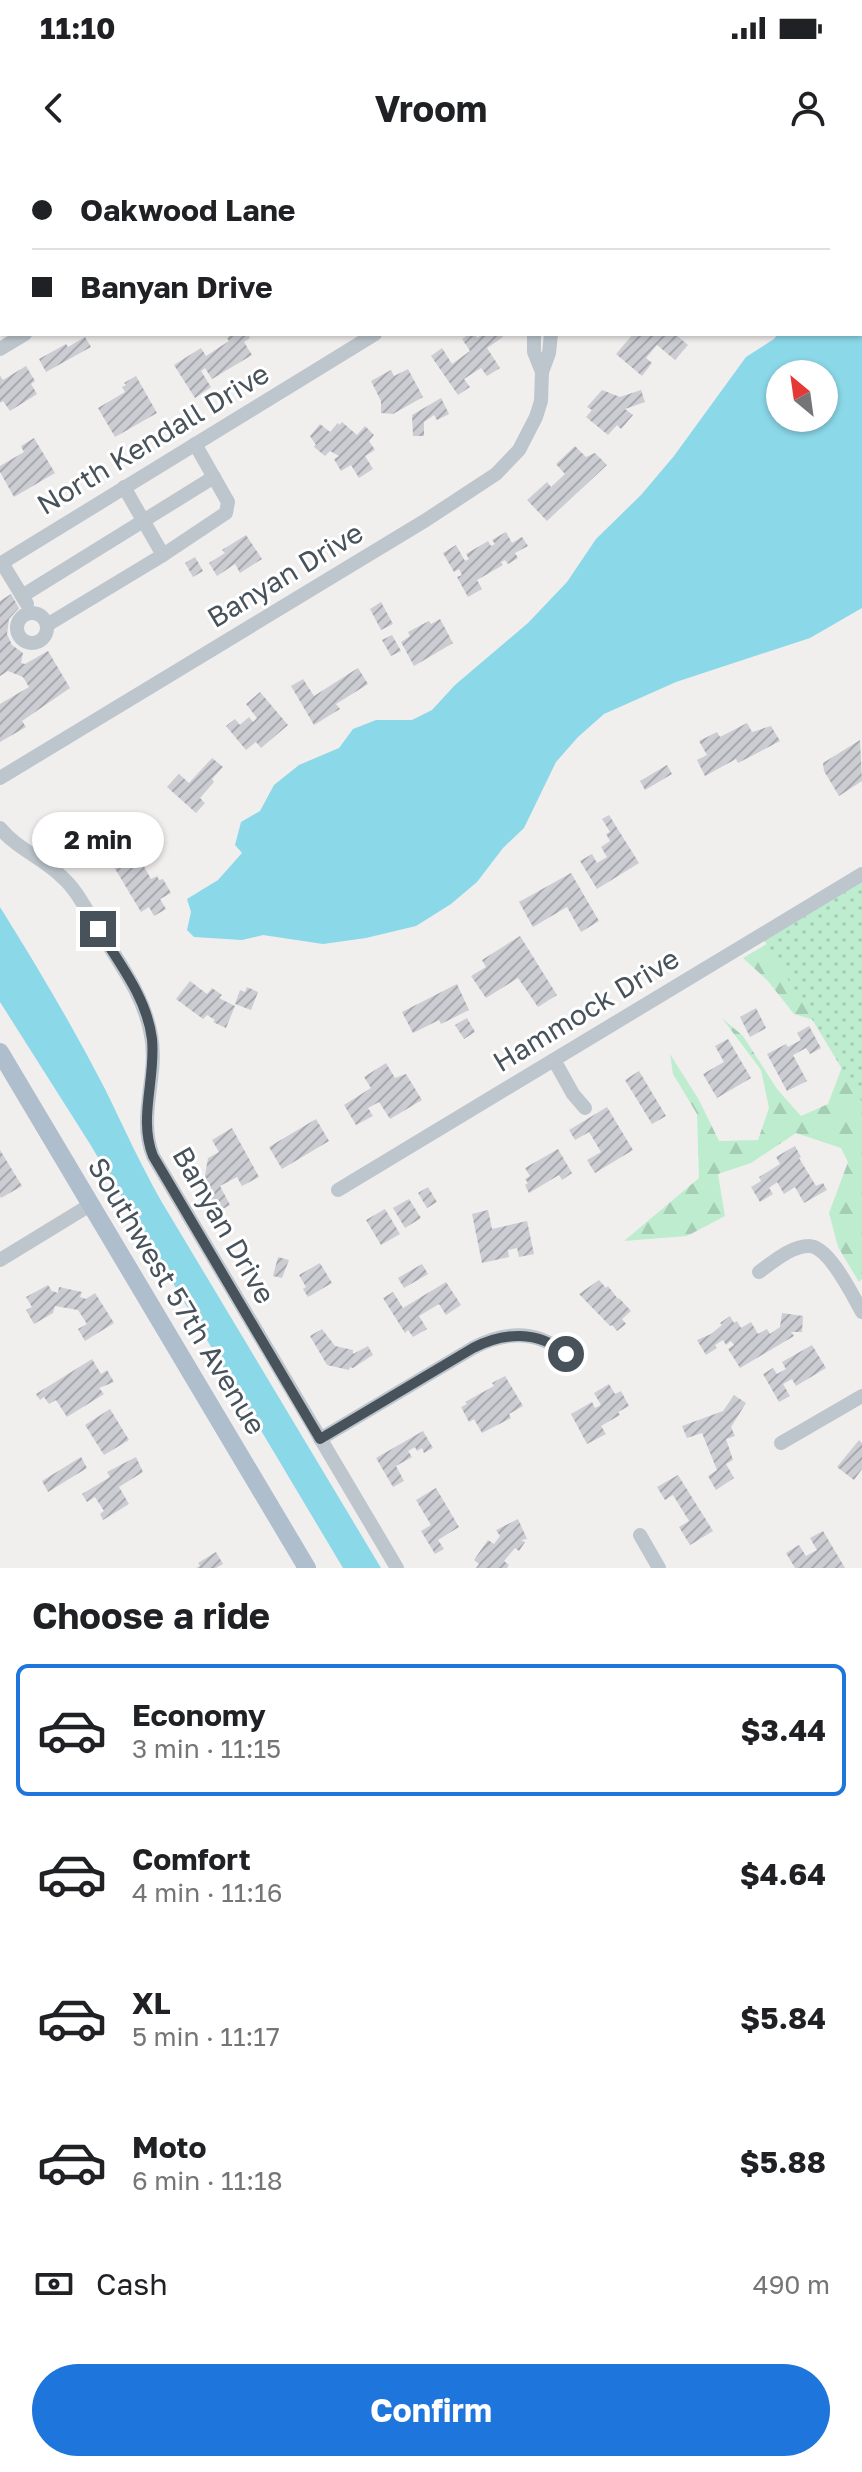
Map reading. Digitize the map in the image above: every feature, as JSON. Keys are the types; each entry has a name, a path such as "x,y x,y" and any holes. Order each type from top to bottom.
{"main road":[{"name":"Southwest 57th Avenue","path":"0,1052 307,1568"}],"street":[{"path":"0,349 22,336"},
{"name":"North Kendall Drive","path":"1,564 372,336"},
{"name":"Banyan Drive","path":"534,336 534,352 542,372"},
{"name":"Banyan Drive","path":"0,778 487,480 511,460 532,427 541,401 542,372 551,336"},
{"path":"47,625 226,513 228,502 195,444"},
{"path":"22,596 214,477"},
{"path":"124,487 163,555"},
{"path":"1,564 32,612"},
{"path":"32,612 40,614 47,625 46,635 32,643 22,640 17,630 18,620 32,612"},
{"name":"Banyan Drive","path":"0,828 16,844 40,858 66,881 137,991 152,1042 147,1119 153,1156 397,1568"},
{"name":"Hammock Drive","path":"338,1190 862,874"},
{"path":"554,1060 573,1094 585,1108"},
{"path":"0,1260 90,1205"},
{"path":"759,1272 799,1248 817,1247 833,1264 862,1312"},
{"path":"320,1439 493,1339 506,1336 540,1338 566,1354"},
{"path":"781,1443 862,1396"},
{"path":"640,1535 659,1568"}],"green space":[{"path":"862,880 862,1102 763,938"},
{"path":"862,888 862,1279 859,1282 838,1247 829,1213 848,1162 841,1148 796,1133 751,1163 718,1174 725,1216 687,1236 624,1241 699,1178 697,1114 673,1074 670,1054 699,1100 719,1141 758,1140 769,1108 761,1070 722,1018 743,1036 777,1089 801,1116 828,1104 848,1051 840,1028 794,1014 767,980 743,958"}],"water":[{"path":"776,336 862,336 862,608 810,638 676,682 604,714 556,762 524,828 503,848 477,882 451,904 416,926 323,944 263,935 242,940 194,937 187,930 191,912 187,899 218,880 242,853 235,845 241,822 260,811 274,785 299,765 339,748 353,729 376,720 412,720 432,710 455,685 528,623 567,582 596,539 641,495 674,456 746,357"},
{"path":"0,907 80,1043 160,1199 381,1568 343,1568 90,1144 0,1002"}],"building":[{"path":"249,336 244,342 252,355 212,379 205,368 201,371 211,387 195,398 174,365 201,348 206,356 229,341 227,338"},
{"path":"466,336 503,337 487,348 500,368 487,376 481,368 464,379 470,387 458,395 431,356 442,348 452,364 470,351 462,339"},
{"path":"631,336 677,336 688,345 675,360 657,345 646,358 652,363 642,376 616,354"},
{"path":"85,337 91,347 46,372 39,359"},
{"path":"26,366 35,381 31,384 37,394 10,411 3,401 0,403 0,376 3,380"},
{"path":"408,369 423,397 393,414 381,413 381,401 371,381 391,370 394,376"},
{"path":"136,376 157,413 115,437 98,408 125,392 122,387 126,385 124,383"},
{"path":"602,390 620,397 641,390 645,402 625,409 633,415 621,429 617,425 608,435 586,417 592,410 587,407"},
{"path":"441,398 449,414 437,420 434,415 424,422 424,436 413,436 412,415"},
{"path":"342,422 357,435 365,426 374,435 369,441 375,450 365,456 373,469 359,478 351,465 341,471 334,459 339,456 330,451 325,456 314,447 316,445 310,436 320,424 330,432"},
{"path":"34,438 55,473 14,497 0,472 0,466 24,452 21,446"},
{"path":"575,446 586,457 595,453 607,465 547,521 527,500 547,482 551,487 565,474 556,464"},
{"path":"506,532 512,543 522,537 528,546 515,553 518,558 508,564 505,560 501,562 503,565 477,580 482,589 468,597 457,577 462,575 459,569 454,572 443,553 456,545 465,561 469,559 466,554 488,541 491,546 495,544 492,540"},
{"path":"246,535 262,559 240,573 235,564 217,576 209,563 225,553 222,550"},
{"path":"195,557 203,571 193,577 185,563"},
{"path":"11,594 19,608 9,619 7,634 12,645 23,653 21,663 25,664 48,651 70,688 22,721 26,727 0,742 0,704 29,687 23,677 8,671 0,676 0,601"},
{"path":"381,602 393,624 381,630 370,609"},
{"path":"440,619 453,643 414,666 401,642 410,636 408,632"},
{"path":"392,635 401,651 391,656 382,640"},
{"path":"358,668 368,684 336,704 340,709 314,725 291,686 303,679 314,696"},
{"path":"260,692 288,725 261,748 256,742 246,750 226,726 235,719 240,725 249,717 253,722 257,718 246,704"},
{"path":"747,723 752,732 771,726 780,741 705,776 697,760 707,755 699,741 717,732 720,737"},
{"path":"860,740 862,781 839,796 824,771 823,763"},
{"path":"212,758 223,767 200,798 205,803 196,813 167,787 179,774 189,783"},
{"path":"667,765 672,774 645,790 640,781"},
{"path":"609,815 639,863 597,889 580,861 592,854 597,863 607,857 601,847 610,841 606,834 610,832 602,819"},
{"path":"126,847 133,859 138,856 151,879 157,876 159,880 163,879 171,893 160,899 166,909 154,916 149,907 141,912 108,857"},
{"path":"571,873 599,921 581,932 567,907 533,927 519,902"},
{"path":"520,936 557,995 538,1007 518,978 486,998 471,976 486,967 482,960"},
{"path":"190,981 207,994 212,988 222,995 219,998 235,1006 226,1028 207,1015 203,1019 176,999"},
{"path":"457,984 469,1010 413,1033 402,1012"},
{"path":"247,987 258,992 251,1010 235,1004 240,990 245,992"},
{"path":"756,1008 766,1028 750,1037 740,1017"},
{"path":"467,1018 475,1032 464,1039 455,1025"},
{"path":"809,1026 821,1048 810,1054 806,1048 793,1055 807,1081 787,1091 767,1054 801,1040 797,1033"},
{"path":"728,1039 751,1078 717,1098 703,1074 724,1062 715,1046"},
{"path":"386,1063 395,1078 406,1074 422,1100 390,1119 379,1102 368,1108 373,1116 356,1125 344,1105 371,1088 364,1077"},
{"path":"639,1071 666,1116 652,1124 625,1080"},
{"path":"607,1107 633,1150 595,1173 587,1160 601,1152 589,1132 575,1140 569,1130"},
{"path":"316,1119 329,1141 282,1169 269,1147"},
{"path":"232,1128 259,1177 242,1186 237,1177 220,1186 230,1205 214,1214 202,1193 208,1158 219,1152 212,1140"},
{"path":"795,1146 816,1186 823,1183 827,1190 804,1203 795,1187 784,1194 777,1182 769,1188 773,1194 760,1202 751,1187 761,1181 759,1177 780,1164 776,1157"},
{"path":"558,1149 572,1173 562,1180 559,1175 529,1193 525,1179 530,1176 525,1168"},
{"path":"0,1150 22,1186 1,1198 0,1196"},
{"path":"428,1187 437,1202 427,1208 418,1193"},
{"path":"409,1199 421,1218 405,1228 393,1208"},
{"path":"385,1209 400,1234 381,1245 366,1220"},
{"path":"488,1210 492,1229 527,1221 534,1254 519,1257 517,1248 508,1250 509,1257 482,1263 472,1214"},
{"path":"278,1257 289,1260 282,1278 273,1276"},
{"path":"320,1263 332,1283 308,1297 299,1275"},
{"path":"422,1264 428,1274 404,1288 398,1278"},
{"path":"599,1280 631,1311 622,1319 626,1324 617,1331 579,1294"},
{"path":"446,1282 461,1305 446,1315 439,1304 419,1316 427,1329 413,1337 408,1330 405,1333 383,1298 393,1292 403,1308"},
{"path":"48,1285 58,1293 59,1287 82,1292 80,1297 86,1299 95,1293 114,1323 85,1341 78,1329 87,1324 78,1310 55,1306 53,1313 34,1324 26,1310 32,1307 26,1297"},
{"path":"782,1313 803,1316 802,1332 791,1332 794,1336 740,1368 728,1349 734,1345 731,1341 726,1345 723,1340 706,1355 697,1340 711,1334 730,1316 741,1328 751,1322 758,1334 767,1329 770,1334 780,1327"},
{"path":"322,1329 335,1346 353,1350 353,1354 368,1346 373,1355 349,1370 327,1365 310,1336"},
{"path":"812,1345 826,1368 796,1386 792,1379 783,1384 790,1396 779,1402 763,1374 773,1368 777,1374 786,1369 782,1362"},
{"path":"92,1359 101,1374 107,1370 114,1382 99,1388 104,1394 67,1417 56,1400 49,1404 44,1397 40,1400 36,1394"},
{"path":"505,1376 523,1406 509,1414 511,1418 482,1433 474,1419 469,1422 461,1407"},
{"path":"609,1384 615,1394 621,1391 629,1406 601,1426 606,1434 587,1444 571,1414 592,1402 595,1408 601,1405 594,1393"},
{"path":"734,1395 746,1403 731,1427 735,1436 726,1439 733,1460 726,1464 734,1478 716,1490 708,1476 717,1470 702,1433 687,1438 682,1426 723,1411"},
{"path":"110,1409 129,1440 104,1455 85,1425"},
{"path":"423,1431 433,1448 424,1453 422,1448 417,1451 415,1447 408,1451 412,1457 396,1466 404,1481 393,1487 376,1458"},
{"path":"859,1440 862,1443 862,1469 854,1480 837,1467"},
{"path":"81,1457 87,1468 48,1492 42,1481"},
{"path":"136,1457 143,1472 119,1487 129,1504 103,1520 100,1514 104,1511 95,1497 87,1502 82,1494 110,1477 107,1472"},
{"path":"678,1475 713,1531 690,1545 679,1527 689,1521 673,1495 665,1500 657,1487"},
{"path":"436,1488 459,1527 438,1540 444,1549 435,1554 421,1531 431,1525 416,1500"},
{"path":"518,1519 527,1539 521,1540 525,1542 519,1551 515,1548 504,1561 509,1565 507,1568 476,1568 479,1564 474,1560 488,1540 494,1544 500,1536 496,1530"},
{"path":"823,1531 845,1568 795,1568 786,1553 799,1545 806,1556 817,1550 810,1538"},
{"path":"216,1552 223,1564 216,1568 196,1568 200,1566 198,1563"}],"route":[{"path":"98,929 137,991 151,1031 147,1119 153,1156 320,1439 493,1339 506,1336 540,1338 566,1354"}]}
